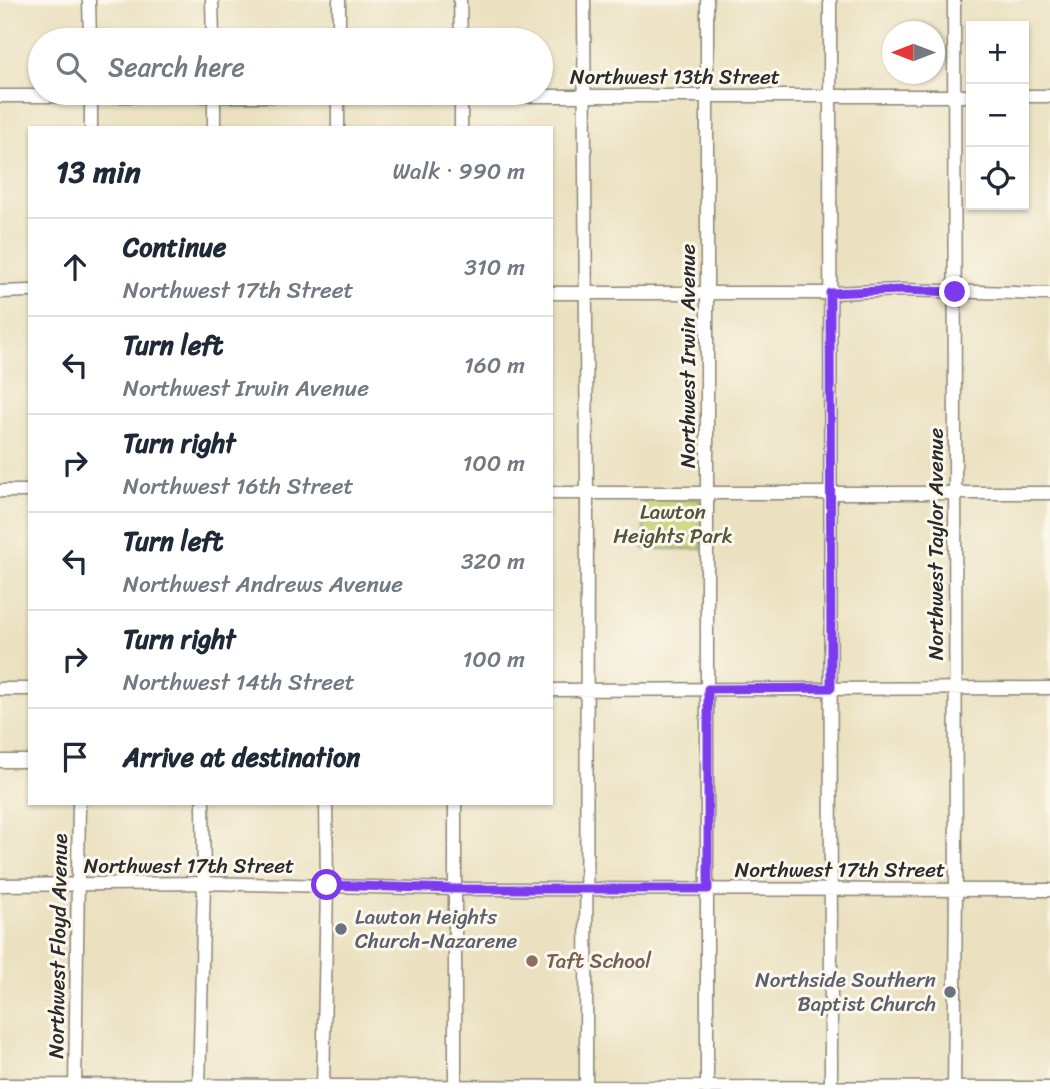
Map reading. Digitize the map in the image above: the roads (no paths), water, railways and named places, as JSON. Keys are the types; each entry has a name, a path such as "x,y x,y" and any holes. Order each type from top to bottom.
{"street":[{"path":"89,0 90,28"},
{"path":"212,0 213,28"},
{"path":"339,0 339,28"},
{"path":"460,0 461,28"},
{"path":"584,0 586,1087"},
{"name":"Northwest Irwin Avenue","path":"707,0 707,1088"},
{"path":"830,0 831,1088"},
{"name":"Northwest Taylor Avenue","path":"954,0 954,1089"},
{"name":"Northwest 13th Street","path":"0,96 28,95"},
{"name":"Northwest 13th Street","path":"553,95 966,96"},
{"path":"1029,96 1050,96"},
{"path":"91,105 91,126"},
{"path":"214,105 214,126"},
{"path":"338,105 338,126"},
{"path":"461,105 461,126"},
{"path":"553,293 830,293 900,290 1050,294"},
{"path":"0,292 28,291"},
{"path":"0,491 28,491"},
{"path":"553,493 1050,493"},
{"path":"553,690 1050,688"},
{"path":"0,689 28,689"},
{"path":"0,761 28,761"},
{"name":"Northwest Floyd Avenue","path":"75,1087 79,805"},
{"path":"199,1087 203,805"},
{"path":"323,1087 326,805"},
{"path":"455,805 455,1088"},
{"name":"Northwest 17th Street","path":"0,885 204,883 456,889 1050,890"},
{"path":"0,1085 1050,1088"}],"place":[{"name":"Lawton Heights Church-Nazarene","path":"341,929"},
{"name":"Taft School","path":"532,961"},
{"name":"Northside Southern Baptist Church","path":"950,992"}],"park label":[{"name":"Lawton Heights Park","path":"673,524"}]}
